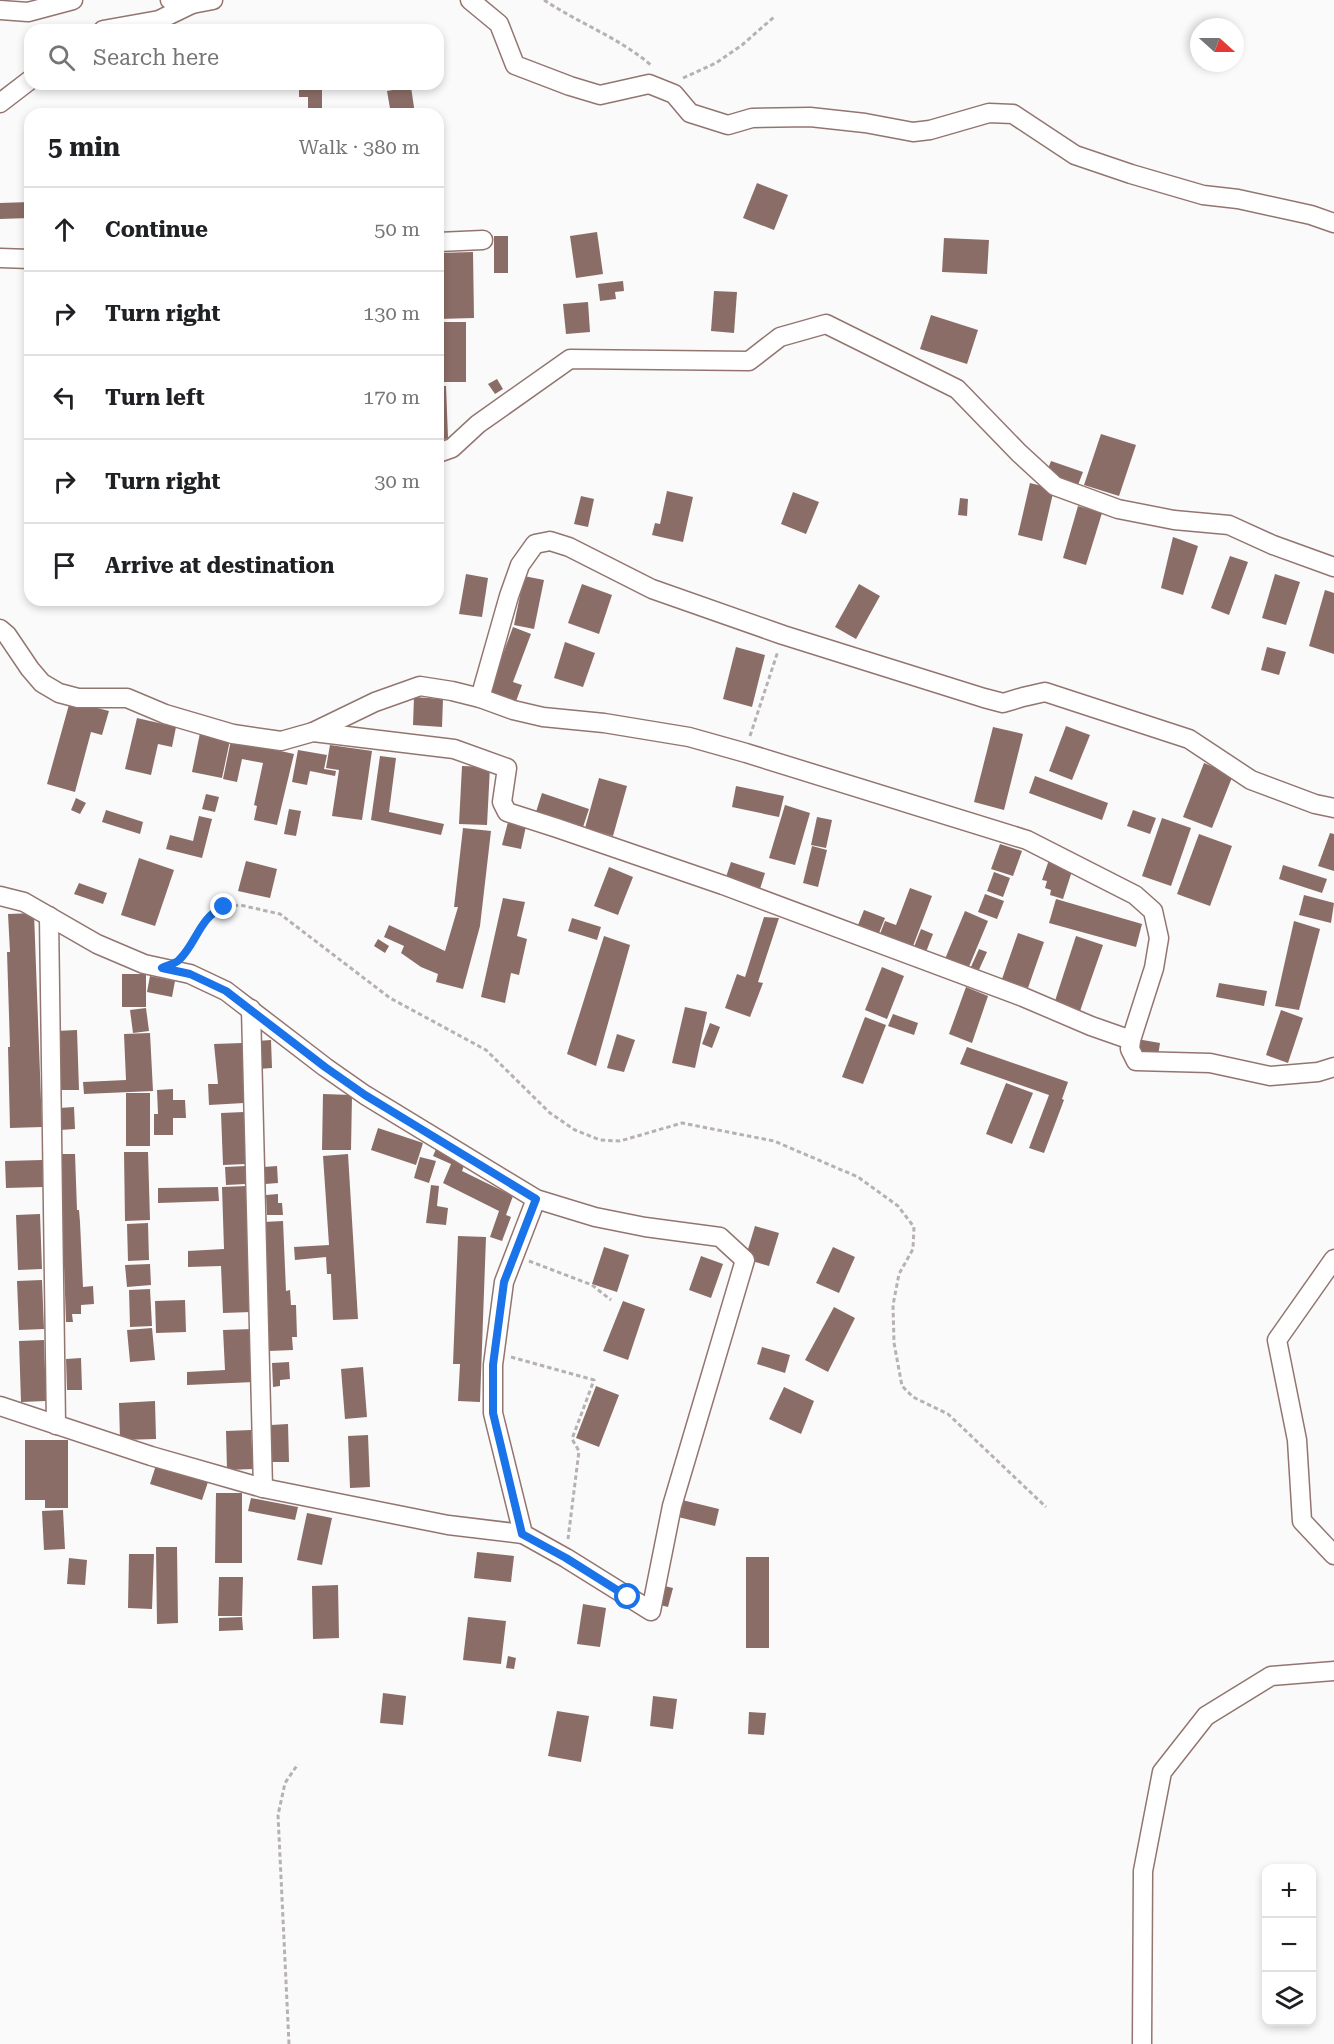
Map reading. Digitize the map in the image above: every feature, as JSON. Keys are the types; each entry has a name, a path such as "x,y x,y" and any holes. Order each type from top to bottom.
{"street":[{"path":"0,10 28,12 73,0"},
{"path":"171,0 192,4"},
{"path":"130,24 159,20 192,4 213,0"},
{"path":"470,0 499,24 515,65 600,95 649,84 674,94 690,113 728,125 752,118 810,117 866,123 913,132 930,130 989,113 1013,114 1075,154 1109,166 1203,195 1238,199 1311,215 1334,223"},
{"path":"0,103 24,85"},
{"path":"444,242 483,240"},
{"path":"0,258 24,259"},
{"path":"444,451 452,448 478,424 570,359 749,361 780,337 826,324 957,389 1019,453 1055,486 1118,509 1174,520 1229,525 1334,567"},
{"path":"480,698 520,565 535,544 550,542 569,547 652,589 783,634 1003,703 1046,693 1189,739 1251,780 1315,804 1334,808"},
{"path":"0,629 7,635 42,683 59,693 78,698 127,698 165,714 233,734 281,741 314,732 375,702 420,686 480,698 513,710 543,717 604,723 689,737 1027,840 1135,895 1153,911 1159,938 1154,968 1131,1040 1130,1049 1136,1061 1210,1063 1270,1076 1318,1072 1334,1067"},
{"path":"314,732 454,749 507,768 502,802 507,812 723,885 1023,996 1091,1026 1131,1040"},
{"path":"0,896 24,902 97,944 144,964 190,974 226,991 365,1095 536,1199 595,1217 645,1227 720,1237 744,1260 672,1506 651,1611 566,1558 522,1534 448,1525 263,1488 151,1456 0,1406"},
{"path":"49,916 56,1425"},
{"path":"251,1009 263,1488"},
{"path":"522,1534 493,1413 495,1352 504,1282 536,1199"},
{"path":"1334,1259 1277,1340 1297,1440 1302,1521 1334,1556"},
{"path":"1142,2044 1143,1871 1162,1772 1206,1716 1271,1676 1334,1671"}],"path":[{"path":"544,0 633,50 661,73 661,89 716,63 742,45 774,17"},
{"path":"746,753 783,634"},
{"path":"162,968 178,961 213,911 240,905 280,914 390,998 486,1050 550,1113 575,1130 600,1140 620,1141 682,1123 774,1141 858,1177 898,1206 914,1227 913,1249 899,1274 893,1305 894,1343 902,1386 913,1397 948,1414 1046,1507"},
{"path":"514,1255 592,1285 611,1300"},
{"path":"495,1352 594,1380 572,1439 579,1451 566,1558"},
{"path":"289,2044 278,1815 285,1783 298,1764"}],"building":[{"path":"299,90 322,90 322,108 308,108 308,97 299,97"},
{"path":"411,90 414,108 390,108 387,91"},
{"path":"757,183 788,195 774,230 743,218"},
{"path":"24,202 24,218 0,219 0,203"},
{"path":"597,232 603,274 576,278 570,236"},
{"path":"494,236 508,236 508,273 494,273"},
{"path":"944,238 989,240 987,274 942,272"},
{"path":"473,252 474,318 444,319 444,253"},
{"path":"623,281 624,291 615,292 616,299 600,301 598,284"},
{"path":"714,291 737,292 734,333 711,331"},
{"path":"588,302 590,332 566,334 563,304"},
{"path":"931,315 978,330 967,364 920,349"},
{"path":"444,322 466,322 466,382 444,382"},
{"path":"497,379 503,389 495,394 488,384"},
{"path":"444,386 446,386 448,438 444,440"},
{"path":"1101,434 1136,445 1119,496 1084,485"},
{"path":"1051,461 1083,472 1078,485 1046,474"},
{"path":"1030,483 1054,489 1042,541 1018,535"},
{"path":"667,491 693,497 683,542 652,535 655,523 660,524"},
{"path":"793,492 819,502 806,534 781,524"},
{"path":"581,496 594,499 588,527 574,524"},
{"path":"960,498 968,499 967,516 958,515"},
{"path":"1078,506 1102,513 1086,565 1063,558"},
{"path":"1173,537 1198,546 1183,595 1161,588"},
{"path":"1230,556 1248,562 1229,615 1211,608"},
{"path":"466,574 488,578 482,617 459,614"},
{"path":"1275,574 1300,582 1286,625 1262,618"},
{"path":"524,576 544,580 534,629 514,625"},
{"path":"582,584 612,595 599,634 568,623"},
{"path":"859,584 880,596 856,639 835,627"},
{"path":"1325,590 1334,593 1334,654 1309,646"},
{"path":"513,627 531,634 513,682 522,685 515,704 488,694"},
{"path":"565,642 595,653 583,687 554,678"},
{"path":"736,647 765,655 752,707 723,699"},
{"path":"1267,647 1286,652 1279,675 1261,670"},
{"path":"414,697 443,699 442,727 413,725"},
{"path":"70,701 109,711 102,735 91,732 75,792 47,784"},
{"path":"137,718 176,727 172,747 158,744 151,775 125,769"},
{"path":"1066,726 1090,735 1072,780 1049,771"},
{"path":"993,727 1023,734 1004,810 974,802"},
{"path":"200,733 230,740 222,778 192,772"},
{"path":"231,740 294,754 277,825 254,820 257,806 254,805 263,763 242,759 237,782 223,779"},
{"path":"330,745 372,751 362,820 332,816 339,770 326,768"},
{"path":"298,750 327,755 324,769 336,771 335,776 310,771 307,785 292,782"},
{"path":"380,756 396,758 389,812 444,824 441,835 371,820"},
{"path":"1204,763 1233,775 1212,828 1183,817"},
{"path":"462,766 490,767 487,825 459,824"},
{"path":"1035,776 1108,803 1102,820 1029,793"},
{"path":"599,778 627,786 613,836 585,828"},
{"path":"736,786 784,796 779,817 732,807"},
{"path":"542,793 589,809 582,830 535,815"},
{"path":"206,794 219,797 215,812 202,809"},
{"path":"76,798 86,803 80,814 71,810"},
{"path":"785,805 810,813 795,865 769,858"},
{"path":"289,809 301,811 296,836 284,834"},
{"path":"106,810 143,822 140,834 102,822"},
{"path":"1133,810 1156,818 1150,834 1127,826"},
{"path":"199,816 212,819 202,858 166,849 170,835 193,841"},
{"path":"817,817 832,820 826,848 811,845"},
{"path":"1162,818 1191,828 1171,886 1142,876"},
{"path":"508,822 526,826 521,849 502,845"},
{"path":"463,828 491,831 480,926 463,989 436,982 438,974 421,967 401,953 404,946 384,937 389,925 445,951 458,907 454,907"},
{"path":"1330,833 1334,834 1334,871 1318,866"},
{"path":"1199,834 1232,846 1210,906 1177,894"},
{"path":"1000,844 1022,851 1013,876 991,869"},
{"path":"812,846 827,850 818,887 803,883"},
{"path":"139,858 174,870 155,926 121,915"},
{"path":"1049,860 1073,868 1063,899 1050,895 1051,890 1045,888 1047,881 1042,880"},
{"path":"246,861 277,869 270,898 238,891"},
{"path":"731,862 765,873 760,889 726,877"},
{"path":"1283,865 1327,879 1322,893 1279,879"},
{"path":"609,867 633,877 618,915 594,906"},
{"path":"994,872 1010,878 1003,897 987,891"},
{"path":"79,883 107,893 103,904 74,894"},
{"path":"910,888 932,896 913,946 880,934 885,921 896,925"},
{"path":"985,894 1004,901 997,919 978,912"},
{"path":"1304,895 1334,903 1331,923 1299,915"},
{"path":"503,898 525,902 517,936 527,939 519,975 511,973 505,1003 481,997"},
{"path":"1056,899 1142,924 1136,947 1049,923"},
{"path":"864,910 885,918 879,933 858,925"},
{"path":"965,911 988,921 968,969 945,959"},
{"path":"34,913 42,1127 10,1128 8,914"},
{"path":"764,917 779,918 758,982 763,983 750,1017 725,1008 737,974 745,977"},
{"path":"572,918 601,927 597,940 568,931"},
{"path":"1294,921 1320,929 1299,1010 1275,1006"},
{"path":"921,929 933,934 926,952 914,947"},
{"path":"1018,933 1044,942 1028,988 1002,979"},
{"path":"604,936 630,945 596,1066 567,1054"},
{"path":"1076,936 1103,945 1079,1014 1054,1004"},
{"path":"378,939 389,946 385,953 374,946"},
{"path":"979,949 987,952 978,972 970,969"},
{"path":"882,967 904,976 887,1019 865,1010"},
{"path":"122,974 146,974 146,1007 122,1007"},
{"path":"150,976 175,981 172,997 147,992"},
{"path":"1219,983 1267,991 1264,1006 1216,997"},
{"path":"966,987 988,996 972,1043 949,1034"},
{"path":"685,1007 707,1012 695,1068 672,1063"},
{"path":"146,1008 149,1031 133,1033 130,1010"},
{"path":"1281,1010 1303,1018 1288,1063 1266,1055"},
{"path":"893,1014 918,1023 914,1035 888,1026"},
{"path":"865,1017 886,1025 863,1084 842,1077"},
{"path":"710,1023 720,1027 712,1048 702,1044"},
{"path":"77,1030 79,1090 58,1090 56,1031"},
{"path":"150,1033 153,1091 84,1094 83,1082 126,1080 124,1034"},
{"path":"617,1034 635,1040 624,1072 607,1068"},
{"path":"1137,1039 1160,1043 1158,1056 1135,1053"},
{"path":"271,1040 272,1068 258,1069 257,1041"},
{"path":"242,1043 244,1103 209,1105 208,1084 218,1084 214,1044"},
{"path":"967,1047 1068,1082 1062,1099 1064,1100 1044,1153 1029,1148 1049,1095 960,1064"},
{"path":"1006,1083 1033,1093 1012,1144 986,1134"},
{"path":"173,1089 173,1100 185,1100 186,1118 173,1118 173,1135 154,1135 154,1114 158,1114 157,1090"},
{"path":"126,1093 150,1093 150,1146 126,1146"},
{"path":"323,1094 352,1095 351,1150 322,1150"},
{"path":"74,1107 75,1129 60,1130 59,1108"},
{"path":"244,1112 246,1164 223,1165 221,1113"},
{"path":"378,1128 423,1143 416,1165 371,1150"},
{"path":"436,1149 465,1163 462,1171 513,1196 506,1215 511,1217 502,1241 490,1237 499,1211 443,1183 451,1164 433,1156"},
{"path":"124,1152 148,1152 150,1220 125,1221"},
{"path":"60,1154 75,1154 83,1287 93,1286 94,1304 81,1305 81,1314 72,1314 73,1322 66,1322"},
{"path":"348,1154 358,1319 333,1320 331,1274 327,1274 326,1257 295,1260 294,1247 329,1245 323,1156"},
{"path":"420,1157 436,1161 429,1183 414,1178"},
{"path":"42,1160 43,1187 6,1188 5,1161"},
{"path":"246,1166 246,1184 226,1185 225,1167"},
{"path":"277,1166 278,1183 265,1184 264,1167"},
{"path":"431,1185 439,1186 437,1206 448,1208 446,1225 426,1223"},
{"path":"247,1186 251,1312 223,1313 221,1266 188,1267 188,1251 224,1249 222,1187"},
{"path":"218,1187 219,1201 158,1203 158,1188"},
{"path":"278,1194 278,1203 282,1203 283,1215 267,1215 266,1195"},
{"path":"40,1214 42,1269 18,1270 16,1215"},
{"path":"283,1221 286,1291 290,1290 291,1305 296,1305 297,1337 292,1337 293,1350 269,1351 263,1222"},
{"path":"148,1223 149,1260 128,1261 127,1224"},
{"path":"755,1226 779,1233 769,1266 745,1259"},
{"path":"458,1236 486,1237 480,1402 458,1401 460,1364 453,1364"},
{"path":"604,1247 629,1255 617,1292 592,1284"},
{"path":"833,1247 855,1257 839,1293 816,1283"},
{"path":"701,1256 723,1264 711,1298 689,1290"},
{"path":"150,1264 151,1285 127,1287 125,1265"},
{"path":"42,1280 44,1329 19,1330 17,1281"},
{"path":"150,1289 152,1326 130,1327 129,1290"},
{"path":"185,1300 186,1332 156,1333 155,1301"},
{"path":"623,1301 645,1309 628,1360 603,1351"},
{"path":"834,1307 855,1318 828,1372 805,1360"},
{"path":"152,1328 155,1360 130,1362 127,1330"},
{"path":"252,1329 254,1382 187,1385 187,1372 225,1370 223,1330"},
{"path":"44,1340 46,1401 21,1402 19,1341"},
{"path":"762,1347 790,1355 785,1373 757,1364"},
{"path":"81,1358 82,1390 67,1390 66,1359"},
{"path":"289,1362 290,1379 280,1380 280,1386 273,1387 272,1363"},
{"path":"363,1367 367,1417 345,1419 341,1369"},
{"path":"596,1386 619,1395 599,1447 576,1438"},
{"path":"784,1387 814,1401 801,1434 769,1419"},
{"path":"155,1401 156,1439 120,1440 119,1403"},
{"path":"288,1424 289,1462 272,1462 271,1425"},
{"path":"251,1430 253,1469 227,1470 226,1431"},
{"path":"368,1435 370,1487 350,1488 348,1436"},
{"path":"25,1440 68,1440 68,1508 45,1508 45,1500 25,1500"},
{"path":"156,1465 208,1482 202,1500 150,1484"},
{"path":"216,1493 242,1493 242,1563 215,1563"},
{"path":"251,1498 298,1507 295,1520 248,1511"},
{"path":"678,1499 719,1509 715,1526 674,1516"},
{"path":"63,1510 65,1549 44,1550 42,1511"},
{"path":"307,1513 332,1518 322,1565 297,1560"},
{"path":"156,1547 177,1547 178,1623 157,1624"},
{"path":"477,1552 514,1556 511,1582 474,1578"},
{"path":"129,1554 154,1554 152,1609 128,1608"},
{"path":"746,1557 769,1557 769,1648 746,1648"},
{"path":"69,1558 87,1560 85,1585 67,1584"},
{"path":"219,1577 243,1577 242,1616 218,1616"},
{"path":"338,1585 339,1638 313,1639 312,1586"},
{"path":"660,1585 673,1588 668,1607 656,1604"},
{"path":"583,1604 606,1608 600,1647 577,1644"},
{"path":"242,1617 243,1630 219,1631 219,1618"},
{"path":"468,1617 506,1621 501,1664 463,1660"},
{"path":"508,1656 516,1658 514,1669 506,1668"},
{"path":"383,1693 406,1696 403,1725 380,1723"},
{"path":"653,1696 677,1699 673,1729 650,1726"},
{"path":"557,1711 589,1716 581,1762 548,1756"},
{"path":"749,1712 766,1713 764,1735 748,1734"}],"route":[{"path":"224,907 213,911 178,961 162,968 190,974 226,991 365,1095 536,1199 504,1282 493,1365 493,1413 522,1534 566,1558 628,1597"}]}
